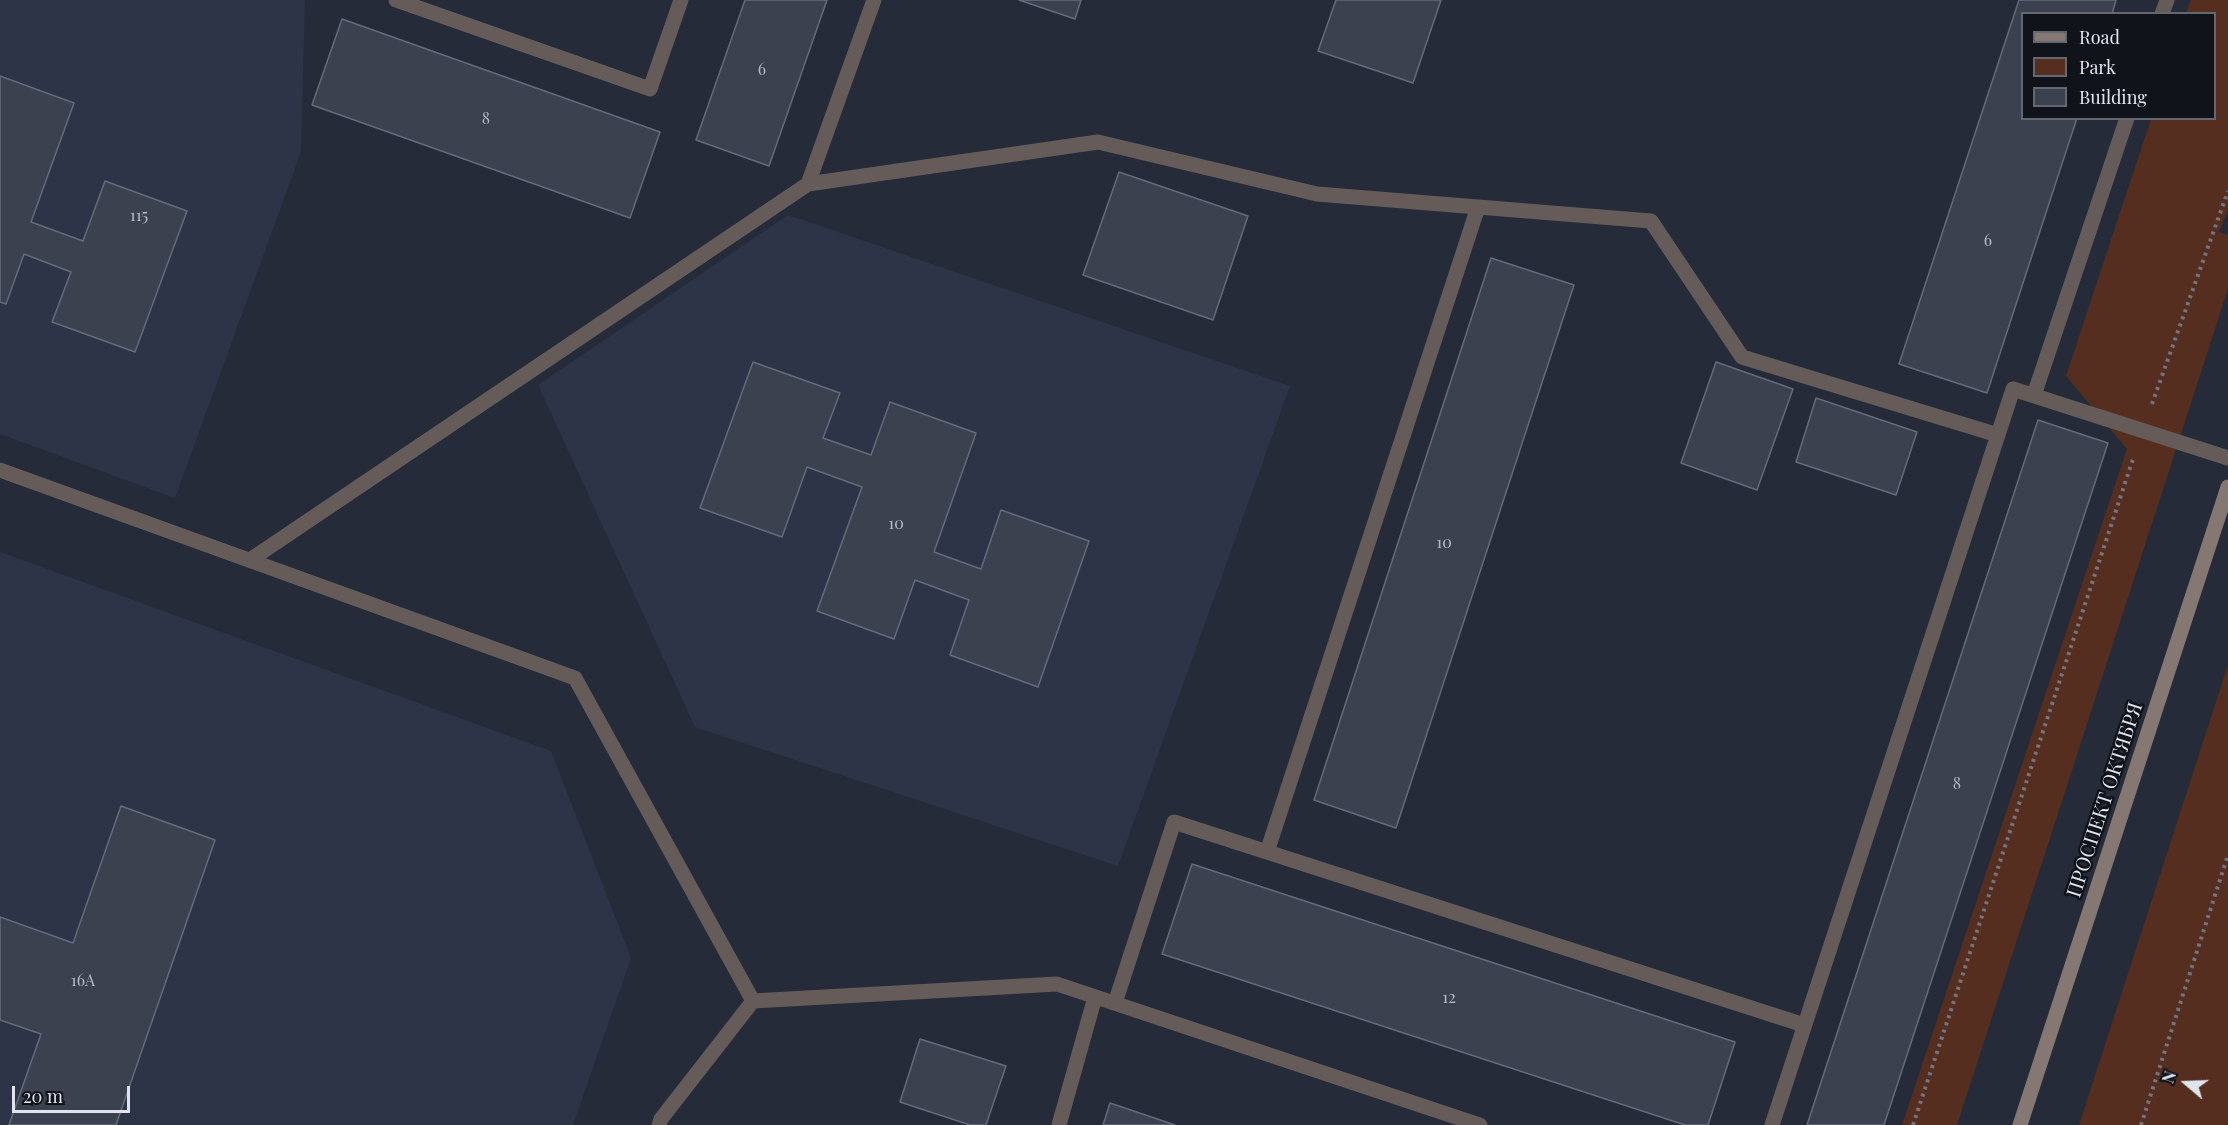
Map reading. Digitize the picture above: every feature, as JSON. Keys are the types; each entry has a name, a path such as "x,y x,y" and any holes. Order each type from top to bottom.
{"main road":[{"name":"ПРОСПЕКТ ОКТЯБРЯ","path":"2020,1125 2228,488"}],"lane":[{"path":"396,0 650,89 681,0"},
{"path":"808,184 874,0"},
{"path":"2034,395 2126,120"},
{"path":"250,560 808,184 1098,142 1317,194 1651,221 1742,357 1998,435"},
{"path":"1267,852 1478,207"},
{"path":"1772,1125 2013,388 2228,458"},
{"path":"0,470 575,678 753,1001"},
{"path":"1115,1003 1174,822 1804,1025"},
{"path":"659,1125 661,1119 753,1001 1057,984 1480,1125"},
{"path":"1059,1125 1095,997"}],"path":[{"path":"1913,1125 2143,430 2228,191"},
{"path":"2141,1125 2228,855"}],"shaded area":[{"path":"0,0 305,0 301,152 175,498 0,434"},
{"path":"788,215 1290,386 1118,866 695,727 538,385"},
{"path":"0,552 551,751 631,958 573,1125 0,1125"}],"green space":[{"path":"2191,0 2228,0 2228,210 2219,232 2228,235 2228,289 1957,1125 1902,1125 2127,449 2066,376 2151,120 2216,120 2216,12 2186,12"},
{"path":"2228,665 2228,1125 2079,1125"}],"building":[{"path":"745,0 827,0 769,166 696,140"},
{"path":"1019,0 1081,0 1075,19"},
{"path":"1336,0 1441,0 1413,83 1318,51"},
{"path":"2019,0 2116,0 2113,12 2021,12 2021,120 2076,120 1987,393 1899,364"},
{"path":"342,19 660,132 630,218 312,105"},
{"path":"0,76 74,103 31,222 83,241 105,181 187,211 135,352 52,322 71,272 24,254 6,304 0,302"},
{"path":"1119,172 1248,216 1213,320 1083,275"},
{"path":"1491,258 1574,285 1396,828 1314,800"},
{"path":"753,362 840,393 823,438 871,455 890,402 976,433 934,552 981,569 1001,510 1089,541 1038,687 950,655 969,600 915,580 894,639 817,611 862,487 807,467 782,537 700,508"},
{"path":"1716,362 1793,389 1757,490 1681,463"},
{"path":"1816,398 1917,432 1896,495 1796,462"},
{"path":"2038,420 2108,443 1884,1125 1807,1125"},
{"path":"121,806 215,840 116,1125 9,1125 41,1034 0,1020 0,917 73,943"},
{"path":"1192,864 1735,1042 1708,1125 1685,1125 1162,954"},
{"path":"920,1039 1006,1066 986,1125 970,1125 900,1102"},
{"path":"1110,1103 1175,1125 1103,1125"}]}
